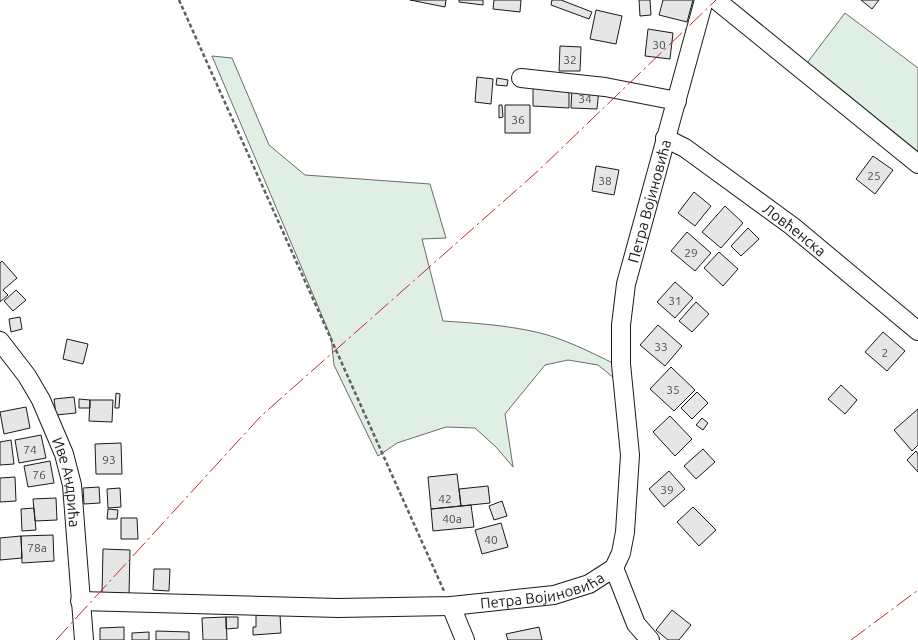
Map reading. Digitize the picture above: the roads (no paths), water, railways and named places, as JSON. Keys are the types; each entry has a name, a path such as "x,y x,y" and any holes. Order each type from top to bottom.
{"street":[{"name":"Петра Војиновића","path":"80,601 338,608 451,606 554,595 589,584 614,568 621,553 625,532 630,455 621,364 621,325 626,284 704,0"},
{"path":"716,0 918,164"},
{"path":"521,78 604,86 677,100"},
{"name":"Ловћенска","path":"665,138 725,176 792,226 918,330"},
{"name":"Иве Андрића","path":"0,341 27,376 41,400 64,454 72,485 84,640"},
{"path":"614,568 636,624 650,640"},
{"path":"451,606 465,640"}]}
